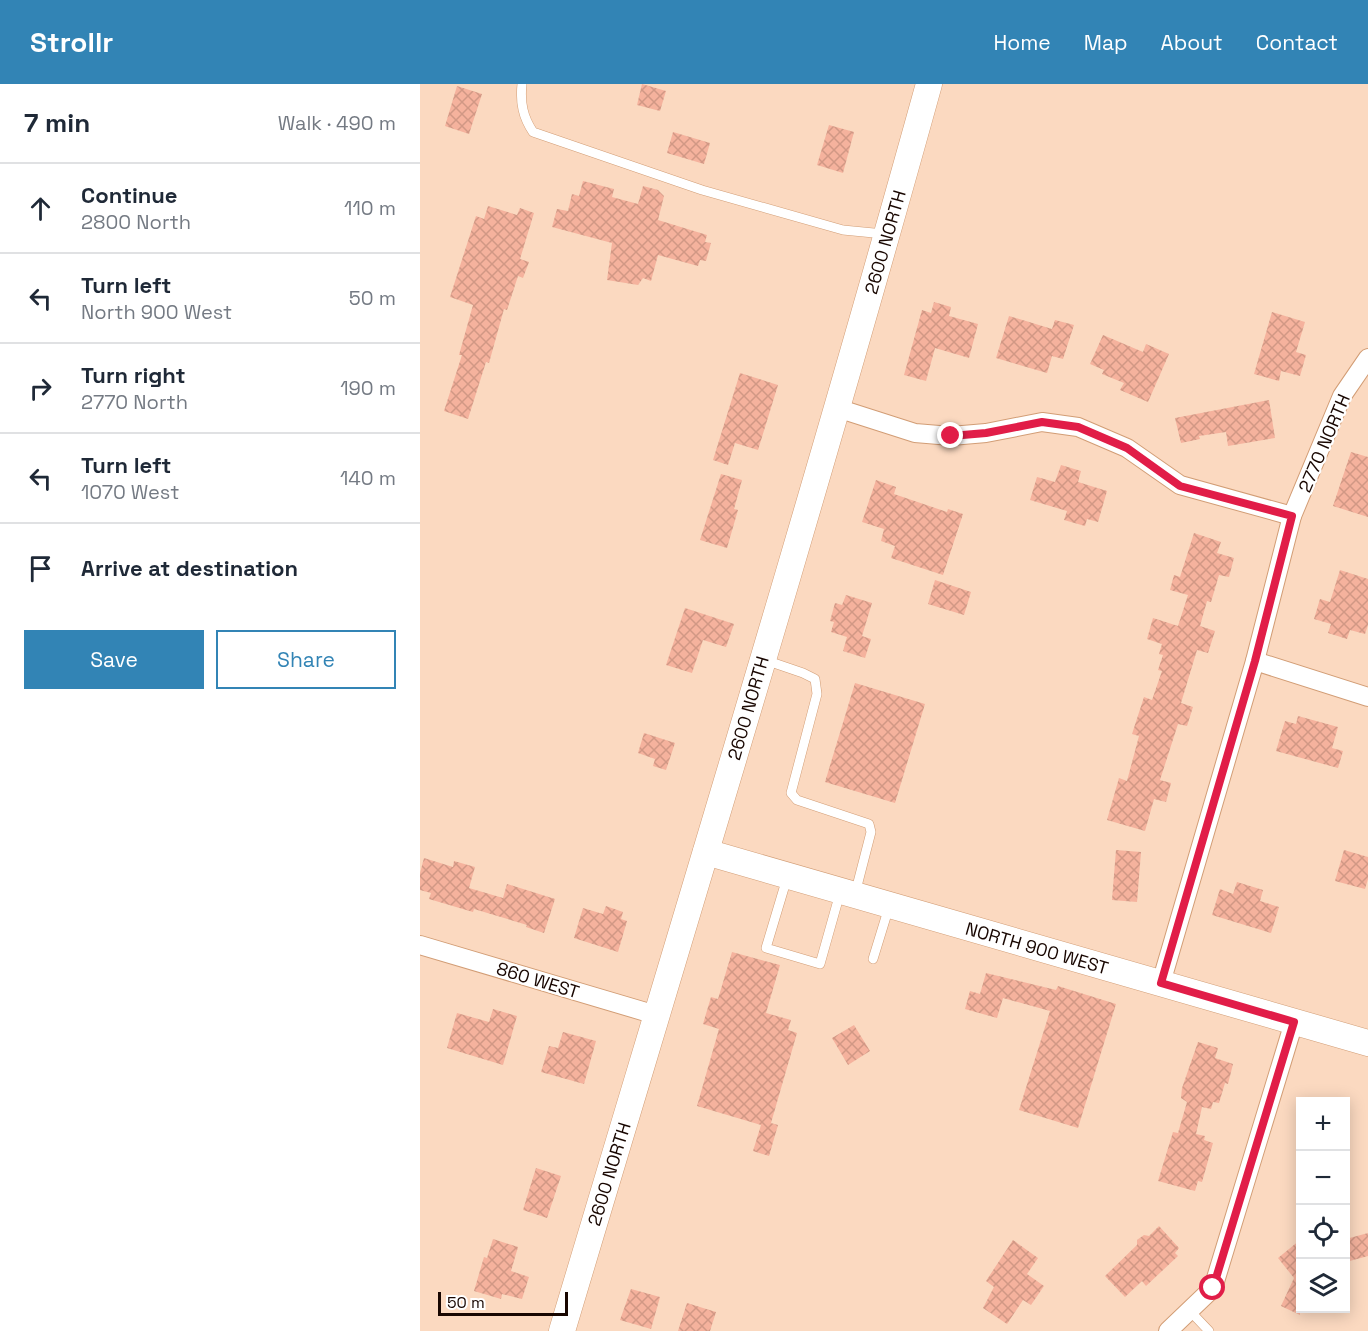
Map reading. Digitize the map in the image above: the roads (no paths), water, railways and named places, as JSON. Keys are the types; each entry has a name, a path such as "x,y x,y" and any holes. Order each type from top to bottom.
{"street":[{"name":"2600 NORTH","path":"562,1331 763,660 930,84"},
{"name":"2770 NORTH","path":"1161,983 1255,661 1292,516 1342,396 1367,357"},
{"path":"837,408 915,433 951,436 986,433 1042,422 1078,427 1127,448 1180,486 1292,516"},
{"path":"1255,661 1368,697"},
{"name":"NORTH 900 WEST","path":"706,852 1368,1043"},
{"name":"860 WEST","path":"420,945 656,1015"},
{"path":"1168,1331 1213,1288 1294,1022"}],"lane":[{"path":"522,84 524,118 533,132 712,194 843,230 888,235"},
{"path":"763,660 815,679 817,694 791,793 797,800 869,824 871,832 820,964 766,948 788,876"},
{"path":"873,959 890,905"},
{"path":"1190,1311 1209,1331"}]}
